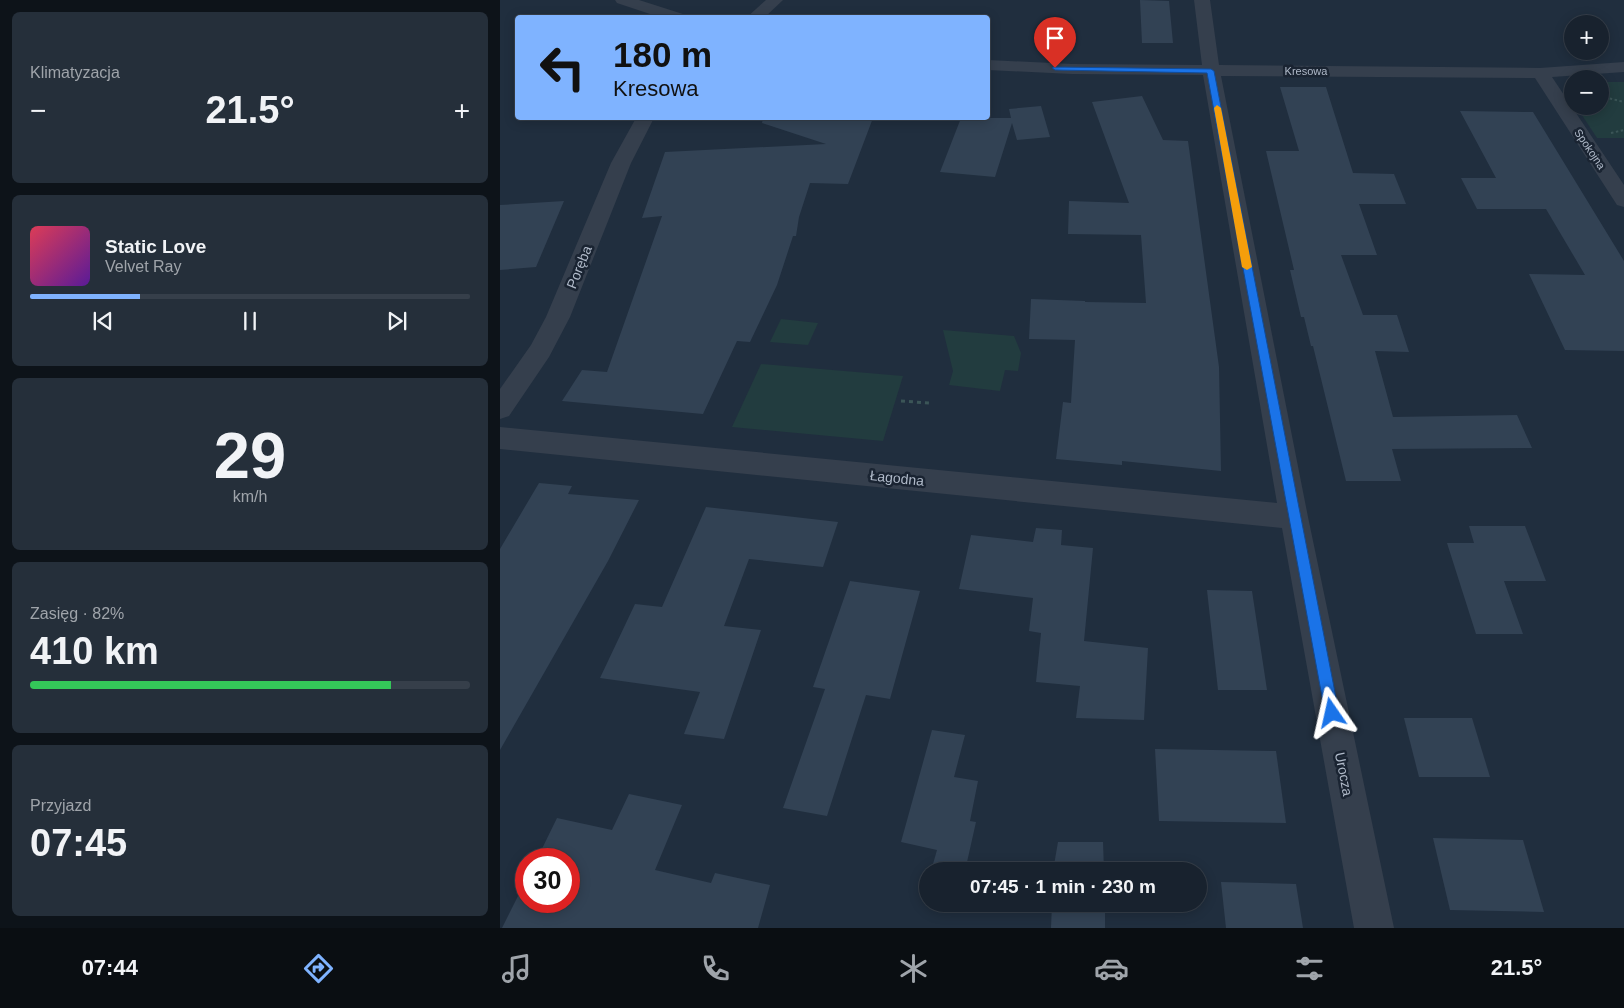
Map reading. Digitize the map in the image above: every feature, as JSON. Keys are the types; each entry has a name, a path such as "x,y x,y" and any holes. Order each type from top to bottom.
{"street":[{"path":"623,0 670,15"},
{"path":"757,15 774,0"},
{"name":"Urocza","path":"1202,0 1211,71 1294,517 1374,928"},
{"name":"Kresowa","path":"990,65 1072,69 1211,71 1540,73 1624,67"},
{"name":"Spokojna","path":"1540,73 1624,200"},
{"name":"Poręba","path":"500,409 540,351 558,317 621,162 644,120"},
{"name":"Łagodna","path":"500,438 1294,517"}],"path":[{"path":"1609,98 1624,102"},
{"path":"902,401 929,403"}],"green space":[{"path":"1609,82 1624,82 1624,138 1597,138 1582,115 1609,115"},
{"path":"781,319 818,323 808,345 770,342"},
{"path":"943,330 1014,336 1021,353 1018,371 1005,370 1000,391 949,385 953,371"},
{"path":"761,364 903,376 883,441 732,427"}],"building":[{"path":"1140,0 1169,1 1173,43 1142,43"},
{"path":"1280,87 1326,87 1353,173 1394,174 1406,204 1359,204 1377,255 1341,255 1363,315 1397,315 1409,352 1375,351 1393,417 1517,415 1532,448 1392,449 1401,481 1346,481 1313,346 1311,346 1304,317 1301,317 1290,270 1294,270 1266,151 1299,151"},
{"path":"1142,96 1163,140 1188,141 1219,367 1221,471 1122,461 1122,465 1056,459 1063,402 1071,403 1075,340 1029,339 1031,299 1146,303 1141,235 1068,234 1069,201 1129,203 1092,102"},
{"path":"1041,106 1050,137 1017,140 1012,123 995,177 940,172 960,120 1011,118 1009,109"},
{"path":"1460,111 1533,112 1624,261 1624,351 1565,350 1529,274 1585,275 1546,209 1477,209 1461,178 1496,178"},
{"path":"763,120 872,120 848,184 810,183 799,217 796,236 793,236 777,285 750,342 737,341 703,414 562,401 582,370 607,372 662,216 642,218 665,152 826,144 762,123"},
{"path":"564,201 536,267 500,270 500,205"},
{"path":"539,483 572,486 568,494 639,500 608,561 500,750 500,549"},
{"path":"706,507 838,522 823,567 749,559 724,626 761,630 724,739 684,734 700,692 600,678 635,604 662,607"},
{"path":"1469,526 1525,526 1546,581 1504,581 1523,634 1476,634 1447,543 1474,543"},
{"path":"1036,528 1062,530 1061,545 1093,548 1084,641 1148,648 1144,720 1076,718 1080,686 1036,682 1041,633 1029,631 1033,598 959,589 971,535 1033,542"},
{"path":"850,581 920,591 890,699 866,695 827,816 783,808 825,689 813,687"},
{"path":"1207,590 1252,591 1267,690 1218,690"},
{"path":"1404,718 1472,718 1490,777 1419,777"},
{"path":"932,730 965,735 954,777 978,781 970,821 976,822 967,862 934,862 937,850 901,842"},
{"path":"1155,749 1276,751 1286,823 1159,821"},
{"path":"629,794 682,805 655,870 711,883 715,873 770,885 758,928 502,928 515,902 515,913 580,913 580,848 542,848 557,818 612,830"},
{"path":"1433,838 1523,840 1544,912 1450,910"},
{"path":"1058,842 1103,842 1104,862 1055,862"},
{"path":"1221,882 1296,884 1303,928 1226,928"},
{"path":"1052,912 1105,912 1105,928 1051,928"}],"slow traffic":[{"path":"1217,108 1247,267"}],"route":[{"path":"1055,68 1211,71 1332,713"}]}
